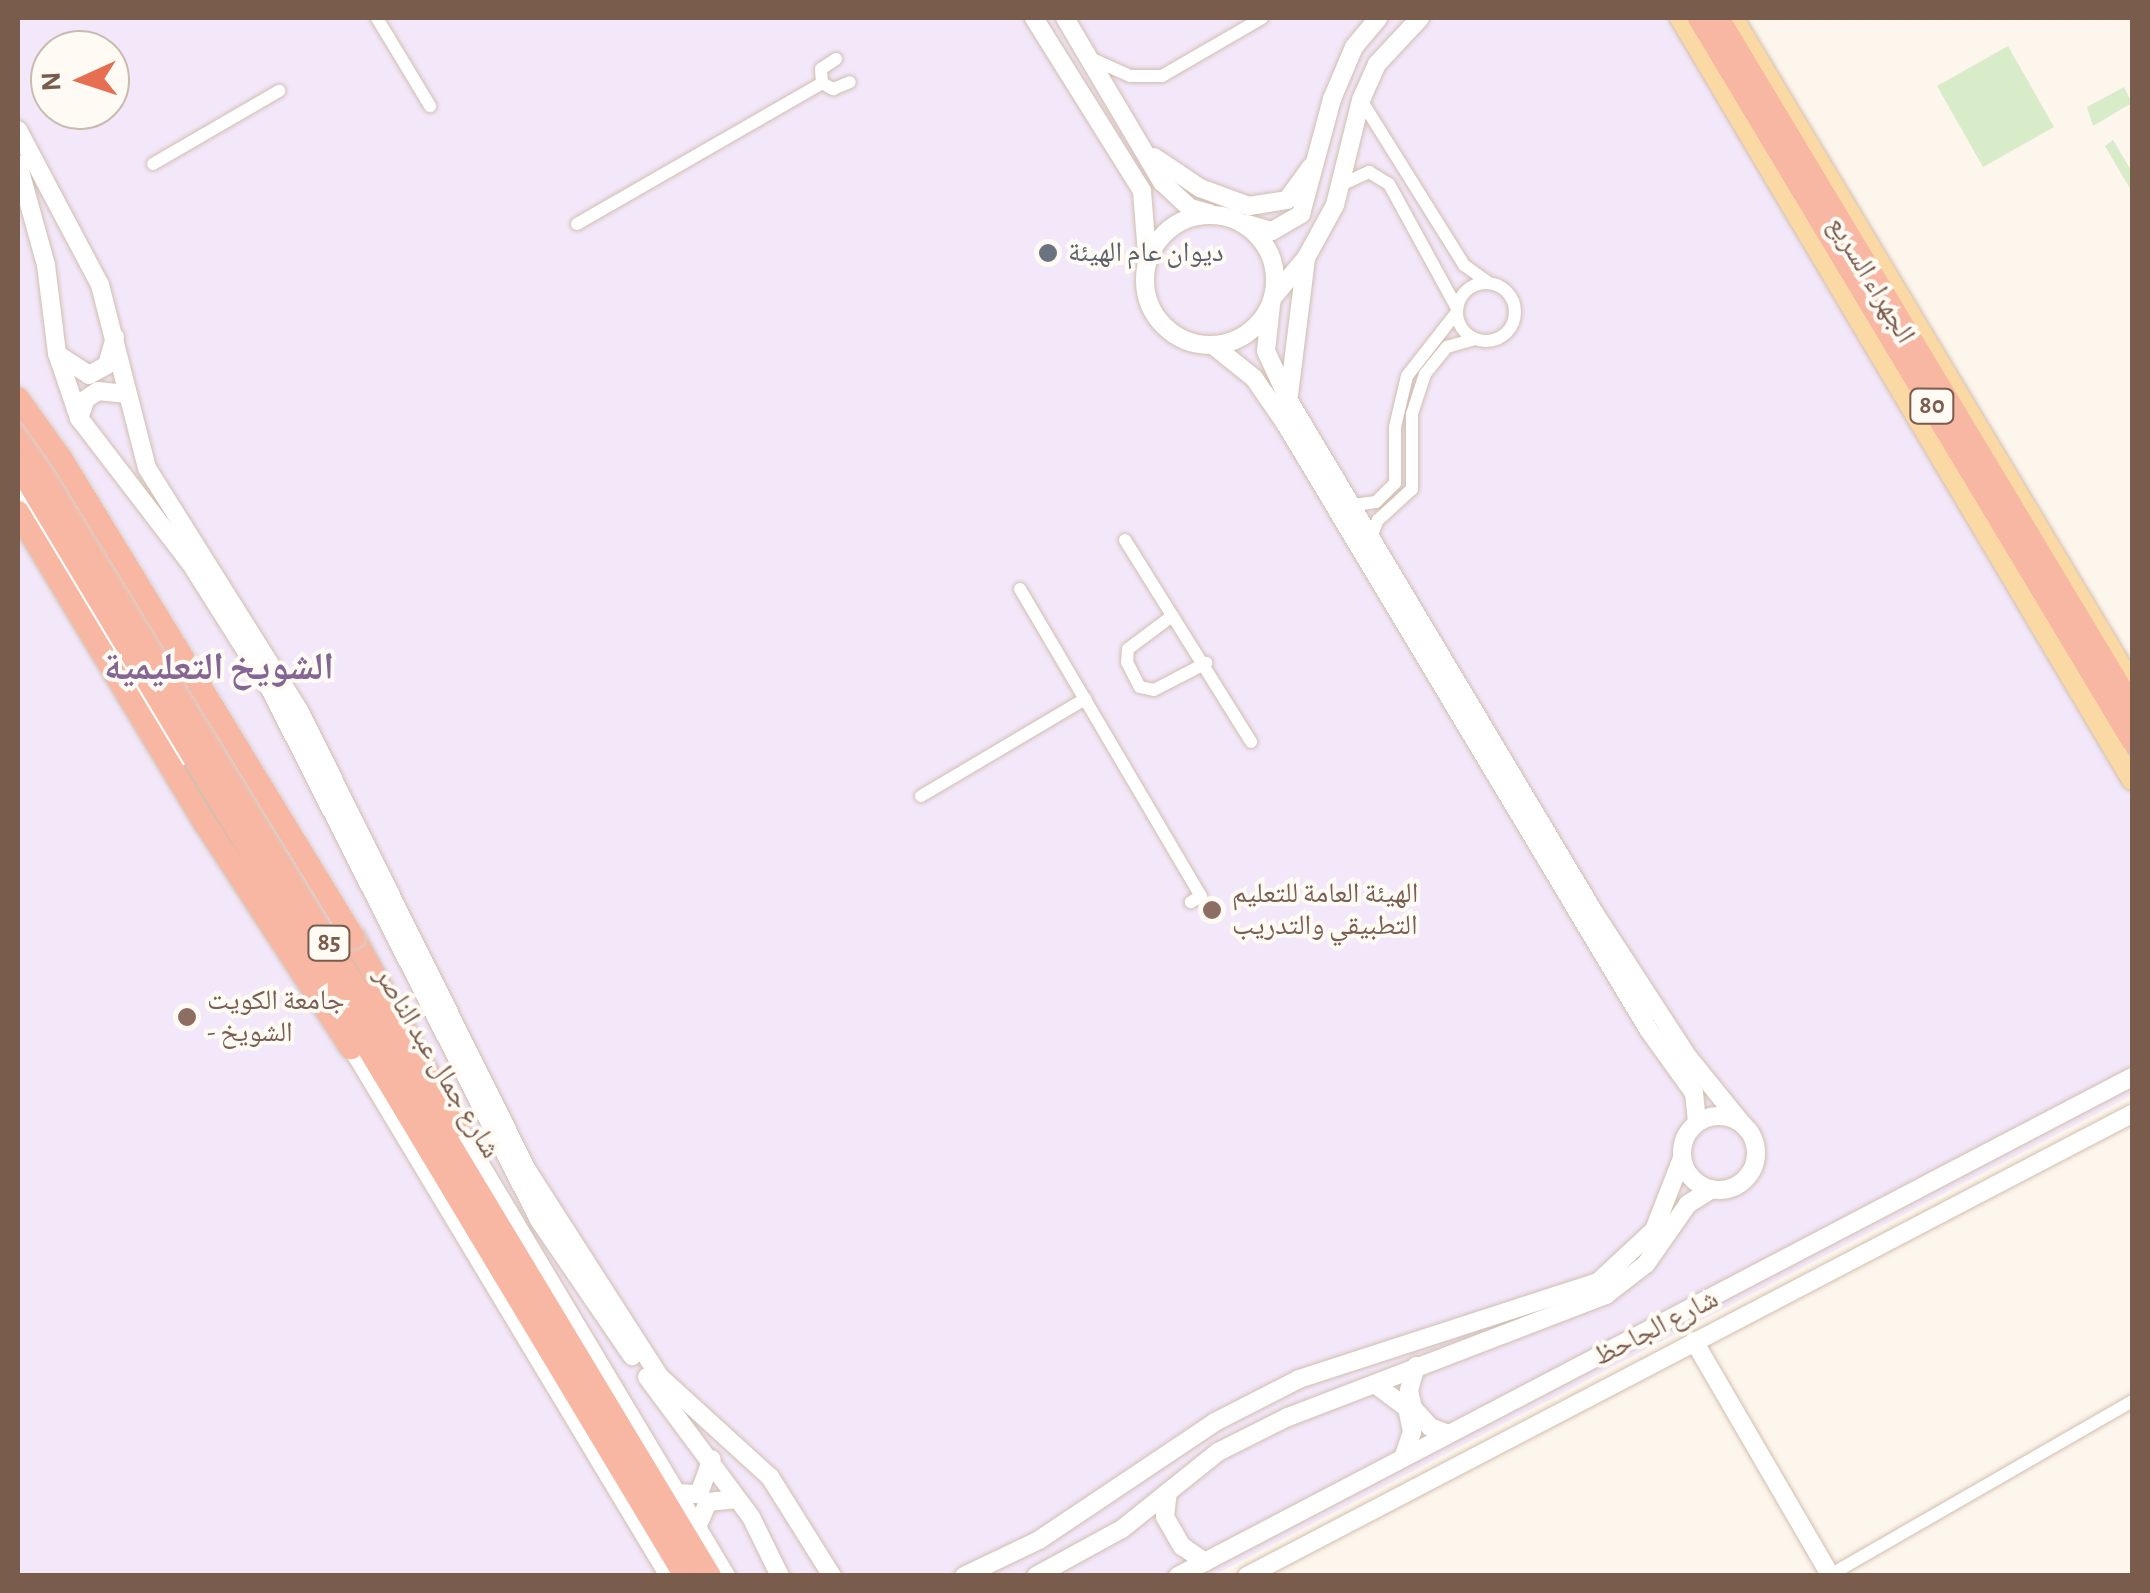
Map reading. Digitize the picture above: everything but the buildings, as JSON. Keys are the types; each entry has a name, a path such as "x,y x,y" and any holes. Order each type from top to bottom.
{"highway":[{"name":"الجهراء السريع","path":"1699,18 2132,740"},
{"name":"الجهراء السريع","path":"1718,18 2132,708"},
{"path":"18,398 61,458 354,938 457,1126"},
{"name":"شارع جمال عبد الناصر","path":"18,427 710,1576"},
{"name":"شارع جمال عبد الناصر","path":"18,465 685,1576"},
{"path":"18,512 207,826 375,1085"}],"main road":[{"name":"الجهراء السريع","path":"1680,18 2132,780"},
{"name":"الجهراء السريع","path":"1733,18 2132,684"}],"street":[{"path":"377,18 430,106"},
{"path":"1034,18 1142,191 1148,261 1146,292 1164,326 1180,338 1214,346 1266,391 1371,536 1476,729 1662,1019 1756,1146 1754,1166 1733,1188 1712,1189 1688,1204 1646,1264 1606,1295 1288,1416 1218,1452 1144,1511 1036,1576"},
{"path":"1064,18 1176,198 1272,231 1301,214 1323,130"},
{"path":"1088,55 1130,76 1162,76 1262,18"},
{"path":"1143,146 1200,188 1249,206 1272,206 1307,179 1354,47 1378,18"},
{"path":"1214,346 1250,333 1306,258 1343,184 1361,100 1377,64 1420,18"},
{"path":"1064,66 1088,55"},
{"path":"836,59 821,69 822,82 833,90 850,82"},
{"path":"577,224 822,82"},
{"path":"153,164 278,91"},
{"path":"1361,100 1464,265 1512,299 1514,320 1503,335 1447,347 1426,374 1412,414 1412,489 1378,520 1371,536"},
{"path":"18,130 100,285 117,331 127,394 148,468 299,710 376,856 436,1006"},
{"path":"18,164 46,265 57,354 79,418 190,564 270,689 566,1261 712,1459 780,1576"},
{"path":"1343,184 1369,172 1389,184 1475,339"},
{"path":"1148,261 1172,226 1214,214"},
{"path":"974,1573 1040,1540 1215,1422 1279,1388 1598,1282 1654,1230 1682,1158 1685,1139 1696,1123 1694,1093 1476,729 1289,400 1266,351 1272,301 1271,254 1243,223"},
{"path":"1289,400 1306,258"},
{"path":"1352,514 1376,502 1395,483 1394,427 1407,376 1472,286 1489,283"},
{"path":"57,354 74,369 99,372 117,331"},
{"path":"79,418 86,399 98,391 127,394"},
{"path":"18,398 726,1576"},
{"path":"18,488 669,1576"},
{"path":"1125,540 1206,663 1251,742"},
{"path":"1020,589 1085,699 1144,811 1201,896 1192,902"},
{"path":"1172,616 1128,649 1126,662 1140,687 1154,690 1206,663"},
{"path":"921,796 1085,699"},
{"path":"451,1038 552,1213 660,1377 770,1477 832,1576"},
{"name":"شارع الجاحظ","path":"1176,1576 2132,1077"},
{"name":"شارع الجاحظ","path":"1247,1576 2132,1114"},
{"path":"1696,1123 1720,1116 1743,1124"},
{"path":"1682,1158 1689,1175 1712,1189"},
{"path":"1694,1340 1830,1575 2132,1401"},
{"path":"1622,1345 1636,1356 1635,1374"},
{"path":"1416,1366 1409,1391 1413,1408 1430,1427 1446,1433"},
{"path":"1299,1379 1300,1399 1311,1407"},
{"path":"1375,1384 1407,1408 1412,1432 1404,1454"},
{"path":"1279,1388 1292,1404 1288,1416"},
{"path":"677,1494 699,1494 712,1459"},
{"path":"1168,1492 1166,1518 1182,1546 1206,1562"},
{"path":"698,1527 708,1502 737,1499"},
{"path":"1144,1511 1159,1522 1173,1550 1176,1576"}],"shaded area":[{"name":"الهيئة العامة للتعليم التطبيقي والتدريب","path":"18,18 1709,18 2132,725 2132,1095 1214,1575 18,1575"}],"green space":[{"path":"2008,46 2054,127 1983,167 1937,86"},
{"path":"2124,87 2132,103 2093,126 2087,107"},
{"path":"2113,140 2132,172 2132,192 2105,146"}],"place":[{"name":"ديوان عام الهيئة","path":"1048,253"},
{"name":"الهيئة العامة للتعليم التطبيقي والتدريب","path":"1212,910"},
{"name":"جامعة الكويت - الشويخ","path":"187,1017"}],"district":[{"name":"الشويخ التعليمية","path":"219,669"}]}
